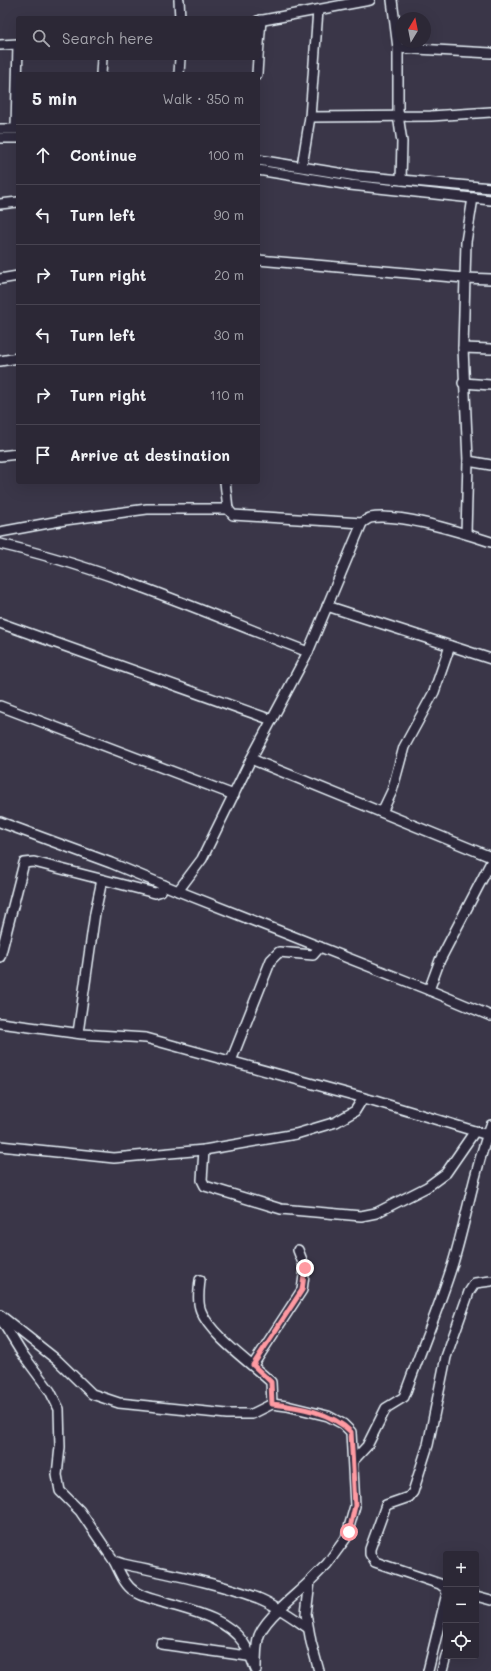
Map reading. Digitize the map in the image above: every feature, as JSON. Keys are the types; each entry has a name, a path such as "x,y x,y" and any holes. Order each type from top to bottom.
{"street":[{"path":"179,0 180,16"},
{"path":"260,21 370,0"},
{"path":"392,0 395,24"},
{"path":"302,166 310,117 318,10"},
{"path":"0,45 16,44"},
{"path":"401,180 402,142 398,115 398,48 491,53"},
{"path":"18,60 18,72"},
{"path":"101,72 102,60"},
{"path":"179,72 180,60"},
{"path":"256,72 258,60"},
{"path":"310,117 398,115 431,116 491,112"},
{"path":"0,129 16,128"},
{"path":"0,138 16,138"},
{"path":"260,160 357,176 491,188"},
{"path":"260,170 350,185 491,200"},
{"path":"466,534 468,461 463,383 464,278 466,242 473,198"},
{"path":"0,204 16,202"},
{"path":"260,260 491,279"},
{"path":"0,279 16,276"},
{"path":"463,348 491,349"},
{"path":"0,361 16,358"},
{"path":"463,383 491,384"},
{"path":"0,456 16,454"},
{"path":"468,461 491,465"},
{"path":"225,484 228,509 233,516 362,523"},
{"path":"0,532 65,520 147,509 228,509"},
{"path":"178,892 202,859 251,760 308,652 362,523 368,518 395,518 466,534 491,542"},
{"path":"0,544 107,574 308,652"},
{"path":"327,606 491,659"},
{"path":"0,623 272,720"},
{"path":"382,812 392,791 404,747 434,692 450,646"},
{"path":"0,706 234,795"},
{"path":"251,760 491,857"},
{"path":"0,822 105,861 178,892 429,990 491,1016"},
{"path":"0,957 24,863 34,862 155,893 161,891 164,885"},
{"path":"429,990 440,960 491,862"},
{"path":"78,1033 95,913 102,880"},
{"path":"231,1061 271,960 279,952 313,955 320,947"},
{"path":"0,1022 78,1033 146,1038 363,1098 489,1135"},
{"path":"0,1146 114,1158 204,1150 296,1134 336,1122 355,1111 363,1098"},
{"path":"353,1461 367,1446 386,1408 404,1397 452,1264 491,1125"},
{"path":"204,1150 202,1180 205,1186 281,1209 361,1216 376,1213 427,1187 446,1173 475,1131"},
{"path":"253,1365 302,1290 305,1268 298,1250"},
{"path":"200,1280 200,1310 206,1321 229,1345 271,1382 272,1404"},
{"path":"443,1587 380,1564 372,1559 370,1549 386,1505 409,1497 413,1492 428,1445 446,1357 469,1292 475,1283 491,1282"},
{"path":"0,1316 57,1360 92,1394 119,1403 227,1414 252,1414 272,1404 328,1416 343,1424 351,1432 355,1506 349,1532 327,1564 268,1620 258,1638 253,1656 256,1671"},
{"path":"0,1316 21,1352 50,1391 59,1409 60,1447 57,1475 60,1490 80,1511 114,1561 130,1588 144,1596 187,1609 219,1622 236,1635 253,1656"},
{"path":"114,1561 198,1580 259,1598 308,1628"},
{"path":"310,1581 306,1614 308,1628 320,1671"},
{"path":"479,1597 491,1600"},
{"path":"428,1671 443,1609"},
{"path":"161,1644 253,1656"},
{"path":"442,1671 445,1659"}],"route":[{"path":"305,1268 302,1290 253,1365 271,1382 272,1404 328,1416 343,1424 351,1432 355,1506 349,1532"}]}
